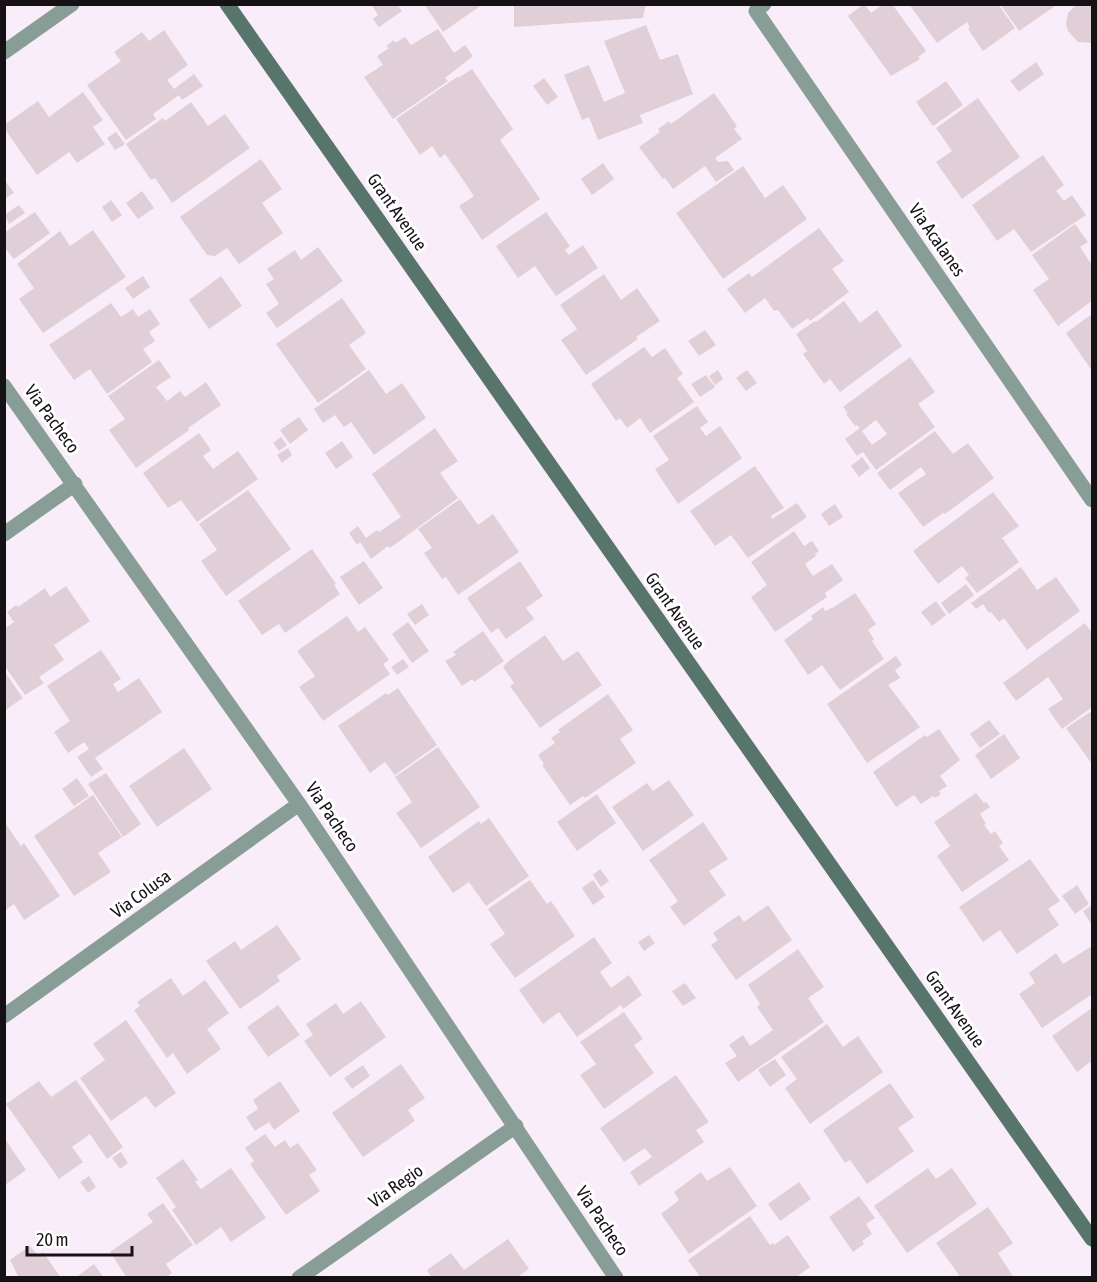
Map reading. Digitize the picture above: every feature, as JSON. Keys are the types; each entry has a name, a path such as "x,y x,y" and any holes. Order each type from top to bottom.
{"main road":[{"name":"Grant Avenue","path":"227,4 1092,1239"}],"street":[{"path":"4,52 72,4"},
{"name":"Via Acalanes","path":"765,4 756,11 1092,500"},
{"name":"Via Pacheco","path":"4,386 299,804 616,1278"},
{"path":"4,534 75,484"},
{"name":"Via Colusa","path":"4,1016 299,804"},
{"name":"Via Regio","path":"298,1278 516,1126"}],"building":[{"path":"371,4 397,4 402,11 379,27 373,19 378,15"},
{"path":"424,4 483,4 443,32"},
{"path":"514,4 646,4 643,18 514,27"},
{"path":"864,4 871,13 883,4 892,4 926,51 918,57 920,59 891,76 848,16"},
{"path":"909,4 998,4 1015,28 983,51 968,29 970,28 967,22 937,43"},
{"path":"1000,4 1058,4 1019,31"},
{"path":"1077,4 1092,4 1092,43 1078,42 1068,31 1066,24 1068,13"},
{"path":"646,25 660,60 678,54 693,94 640,115 643,123 598,140 589,117 582,120 564,75 589,65 604,102 625,93 604,41"},
{"path":"438,29 454,53 465,45 473,56 445,78 448,81 393,119 364,77 383,65 377,56 389,48 386,46 394,40 395,43 405,37 411,45"},
{"path":"164,30 188,65 167,80 174,89 194,74 203,86 182,100 179,95 153,114 156,119 126,140 87,85 121,61 114,52 142,32 149,41"},
{"path":"1036,62 1044,74 1019,92 1010,81"},
{"path":"472,69 513,129 500,140 540,199 482,240 459,206 474,196 445,154 440,158 432,146 420,155 396,119"},
{"path":"544,78 558,97 547,105 533,86"},
{"path":"946,81 963,105 933,126 916,102"},
{"path":"83,92 103,120 93,127 105,144 77,163 69,152 37,175 4,125 38,101 49,117"},
{"path":"714,93 737,126 734,129 742,139 715,158 718,162 728,161 734,170 716,182 705,166 673,189 639,147 660,132 658,129 669,121 671,124"},
{"path":"978,98 1020,157 962,199 936,162 952,151 936,128"},
{"path":"191,102 208,126 225,114 250,148 172,203 155,178 151,180 126,144 163,118 165,121"},
{"path":"116,132 125,144 115,150 107,138"},
{"path":"1043,155 1064,185 1056,191 1064,201 1072,195 1086,215 1031,252 1014,229 997,241 972,205"},
{"path":"261,159 282,189 262,203 283,233 239,264 227,248 215,256 207,255 180,217"},
{"path":"603,163 614,179 592,195 581,179"},
{"path":"743,166 765,198 783,185 807,219 723,279 676,213"},
{"path":"4,179 14,193 4,199"},
{"path":"142,191 154,208 138,219 126,203"},
{"path":"111,200 122,215 112,222 102,207"},
{"path":"19,205 25,213 9,224 4,215"},
{"path":"35,212 50,233 14,259 4,247 4,233"},
{"path":"546,212 570,246 565,250 569,255 583,245 598,268 556,296 535,266 518,278 496,246"},
{"path":"1075,224 1088,242 1080,247 1092,265 1092,301 1058,326 1033,290 1049,279 1032,255"},
{"path":"819,228 844,261 832,269 849,292 810,321 808,318 792,329 778,310 774,311 765,298 745,313 727,289 749,273 752,277"},
{"path":"93,230 126,277 43,333 19,299 34,288 17,264 60,231 70,246"},
{"path":"318,247 343,281 277,328 266,313 279,304 266,284 274,279 267,269 295,250 301,260"},
{"path":"604,274 621,300 637,288 660,321 586,375 561,340 577,329 560,305"},
{"path":"143,276 150,287 133,299 125,288"},
{"path":"221,276 242,306 209,329 189,300"},
{"path":"342,298 366,333 349,345 366,369 318,403 276,344"},
{"path":"844,301 860,323 877,310 902,346 840,392 830,379 824,384 803,354 807,351 796,334"},
{"path":"111,303 121,317 133,309 138,317 150,309 160,324 149,332 155,341 143,349 152,362 107,394 90,369 74,380 49,345"},
{"path":"1092,314 1092,371 1066,333"},
{"path":"705,330 716,345 699,356 688,341"},
{"path":"644,347 652,357 665,348 683,374 677,378 694,402 650,433 640,418 627,428 620,418 616,421 591,384"},
{"path":"910,357 935,392 918,404 935,427 876,470 863,452 857,456 845,439 860,428 855,426 843,407","holes":["876,420 887,434 872,445 862,431"]},
{"path":"159,360 171,377 156,387 167,401 180,391 185,397 206,382 221,405 136,468 109,430 125,419 108,396"},
{"path":"369,370 386,394 402,383 426,418 374,455 351,422 344,427 335,415 323,423 314,409"},
{"path":"718,370 723,379 715,385 709,376"},
{"path":"747,370 757,383 746,391 736,378"},
{"path":"706,375 715,387 700,397 691,384"},
{"path":"697,406 708,422 700,428 706,436 720,426 742,458 678,504 655,469 669,460 653,436"},
{"path":"299,417 308,430 290,444 280,430"},
{"path":"435,428 458,461 440,473 458,498 390,548 388,546 371,559 360,542 357,545 349,533 358,526 366,538 401,517 372,474"},
{"path":"935,431 953,454 968,443 994,478 923,527 898,493 926,474 921,467 890,490 877,473"},
{"path":"199,433 211,450 203,456 213,469 238,451 258,479 197,522 181,500 168,508 143,473"},
{"path":"281,437 287,445 279,451 273,443"},
{"path":"342,441 353,457 336,469 325,453"},
{"path":"288,448 292,455 282,463 277,455"},
{"path":"862,457 870,468 859,477 851,466"},
{"path":"755,466 784,508 771,516 772,519 797,503 807,517 748,558 731,535 715,546 690,511"},
{"path":"248,490 291,549 226,596 201,561 217,550 199,524"},
{"path":"993,492 1019,526 1002,538 1019,562 977,593 965,578 969,575 962,566 938,584 913,551"},
{"path":"460,499 478,525 493,514 519,552 458,595 446,577 442,579 424,553 432,548 418,529"},
{"path":"835,504 843,517 829,526 821,514"},
{"path":"794,531 804,546 812,541 819,551 805,564 813,576 832,564 843,580 825,593 827,597 775,632 751,597 767,585 751,562"},
{"path":"312,549 336,584 334,585 340,594 285,633 279,624 262,635 238,601"},
{"path":"364,561 383,588 359,605 340,577"},
{"path":"520,561 543,596 526,608 534,619 506,639 498,628 491,633 467,598"},
{"path":"1021,567 1037,590 1056,577 1080,611 1027,650 1004,618 999,622 983,604 976,609 971,603"},
{"path":"966,584 974,595 949,614 941,603"},
{"path":"66,586 90,621 54,645 64,660 39,677 44,683 25,695 4,665 4,624 7,627 14,622 7,612 45,588 50,597"},
{"path":"855,593 876,624 868,630 874,639 872,641 884,659 840,690 822,665 808,675 784,640 813,619 811,616 823,607 825,611"},
{"path":"936,601 946,615 932,626 921,612"},
{"path":"422,604 429,615 415,625 407,614"},
{"path":"347,616 358,632 365,627 389,660 383,664 390,674 323,721 299,687 315,676 297,651"},
{"path":"408,622 429,651 412,663 392,634"},
{"path":"1085,623 1092,633 1092,707 1062,729 1048,709 1063,699 1048,677 1016,701 1003,683"},
{"path":"483,631 504,661 474,682 472,679 462,686 445,661 456,655 453,652"},
{"path":"545,635 563,661 578,651 602,685 540,728 510,686 514,683 503,667"},
{"path":"101,650 121,679 113,684 118,692 139,678 162,712 95,758 103,769 91,777 77,757 89,749 84,742 68,753 54,732 70,721 47,686"},
{"path":"896,656 902,665 895,670 900,678 888,685 920,727 867,763 827,704"},
{"path":"403,659 409,667 397,675 391,667"},
{"path":"4,671 23,698 4,711"},
{"path":"398,688 437,745 395,775 385,762 370,773 338,726 386,693 388,695"},
{"path":"608,694 633,730 620,739 636,763 585,798 583,796 570,805 542,765 544,764 538,755 555,743 551,738 560,732 558,730"},
{"path":"1092,711 1092,764 1066,728"},
{"path":"989,720 1000,734 980,748 970,734"},
{"path":"939,729 960,760 940,776 947,786 939,791 941,794 921,804 914,795 896,807 873,772 925,735 927,737"},
{"path":"1004,734 1020,758 991,779 975,755"},
{"path":"438,747 480,807 421,848 396,813 412,802 395,777"},
{"path":"184,748 212,789 157,827 129,786"},
{"path":"106,773 141,824 123,837 88,784"},
{"path":"77,778 89,796 74,806 62,789"},
{"path":"669,780 694,815 643,851 612,807 647,783 653,791"},
{"path":"976,793 990,807 980,814 986,824 984,825 991,834 995,831 1003,843 999,846 1009,860 962,892 937,856 950,846 934,822"},
{"path":"597,794 616,823 577,851 557,822"},
{"path":"93,795 122,837 98,853 111,872 74,896 34,836"},
{"path":"489,818 529,876 486,906 469,882 453,893 428,857 479,821 481,824"},
{"path":"703,822 728,859 709,871 726,895 684,926 670,907 678,901 649,860"},
{"path":"6,824 21,846 24,843 60,896 24,920 14,904 4,911 4,825"},
{"path":"1030,859 1060,901 1048,909 1059,925 1017,954 1000,930 983,942 959,907"},
{"path":"600,869 609,881 601,887 593,875"},
{"path":"530,880 547,904 551,901 575,936 515,978 490,944 505,934 488,909"},
{"path":"593,880 605,897 593,905 582,888"},
{"path":"1077,885 1089,904 1075,914 1062,896"},
{"path":"768,905 792,940 736,980 711,945 718,940 713,933 739,915 744,922"},
{"path":"1092,905 1092,925 1083,911"},
{"path":"277,925 301,959 277,976 280,981 240,1009 206,961 235,941 241,950"},
{"path":"649,935 655,943 644,951 638,942"},
{"path":"594,937 612,963 600,972 611,988 629,975 642,995 623,1009 621,1005 577,1037 559,1012 543,1024 519,990"},
{"path":"1092,946 1092,994 1042,1028 1019,994 1035,983 1029,973 1056,953 1063,964"},
{"path":"798,949 824,987 808,998 824,1022 738,1082 725,1063 737,1056 729,1045 743,1035 750,1046 773,1030 757,1007 760,1004 748,985"},
{"path":"171,978 183,996 205,980 229,1013 207,1029 221,1049 187,1074 173,1053 167,1058 134,1010 140,1006 137,1002"},
{"path":"685,983 696,998 683,1006 672,991"},
{"path":"361,1001 386,1037 330,1077 304,1041 313,1035 306,1024 336,1003 343,1014"},
{"path":"278,1005 300,1035 268,1057 247,1027"},
{"path":"1092,1008 1092,1065 1090,1062 1077,1072 1052,1036"},
{"path":"624,1012 643,1039 634,1045 654,1073 604,1109 580,1075 596,1064 580,1042"},
{"path":"126,1020 176,1093 155,1108 146,1096 111,1121 80,1078 105,1060 93,1044"},
{"path":"827,1024 843,1047 858,1036 883,1072 810,1124 785,1088 797,1079 781,1057"},
{"path":"775,1059 786,1075 770,1087 758,1070"},
{"path":"401,1064 425,1098 408,1110 415,1121 363,1157 332,1113"},
{"path":"363,1065 370,1076 352,1089 344,1078"},
{"path":"676,1075 709,1122 696,1130 704,1142 639,1186 630,1172 652,1157 645,1148 624,1162 600,1128"},
{"path":"76,1080 123,1147 107,1159 90,1134 72,1147 83,1162 59,1179 6,1104 39,1081 51,1097"},
{"path":"280,1081 300,1111 274,1130 269,1122 255,1131 246,1117 258,1109 253,1100"},
{"path":"890,1083 914,1117 898,1128 914,1151 867,1184 850,1160 845,1163 823,1130"},
{"path":"265,1134 275,1147 285,1140 290,1148 298,1143 317,1170 309,1175 320,1191 286,1215 250,1164 254,1161 245,1148"},
{"path":"5,1139 26,1170 5,1185"},
{"path":"121,1152 128,1163 120,1169 112,1158"},
{"path":"183,1159 198,1180 195,1182 201,1189 231,1168 266,1218 231,1242 221,1227 196,1245 172,1210 176,1207 156,1178"},
{"path":"730,1167 757,1206 689,1254 661,1214 679,1200 674,1192 701,1172 707,1181"},
{"path":"928,1168 936,1179 952,1168 977,1204 907,1253 874,1206"},
{"path":"89,1176 96,1187 88,1193 80,1182"},
{"path":"799,1182 811,1199 780,1221 768,1204"},
{"path":"859,1196 875,1218 866,1224 872,1234 853,1252 829,1217"},
{"path":"163,1203 193,1245 166,1264 172,1273 165,1278 127,1278 110,1252 153,1222 147,1214"},
{"path":"988,1207 1013,1243 998,1253 1014,1278 961,1278 936,1243"},
{"path":"750,1216 770,1245 773,1243 774,1245 788,1235 810,1267 795,1278 701,1278 688,1260"},
{"path":"508,1239 529,1269 516,1278 432,1278 427,1270 451,1253 464,1270"},
{"path":"30,1246 38,1256 43,1252 61,1278 19,1278 10,1260"},
{"path":"94,1264 104,1278 75,1278"}]}
